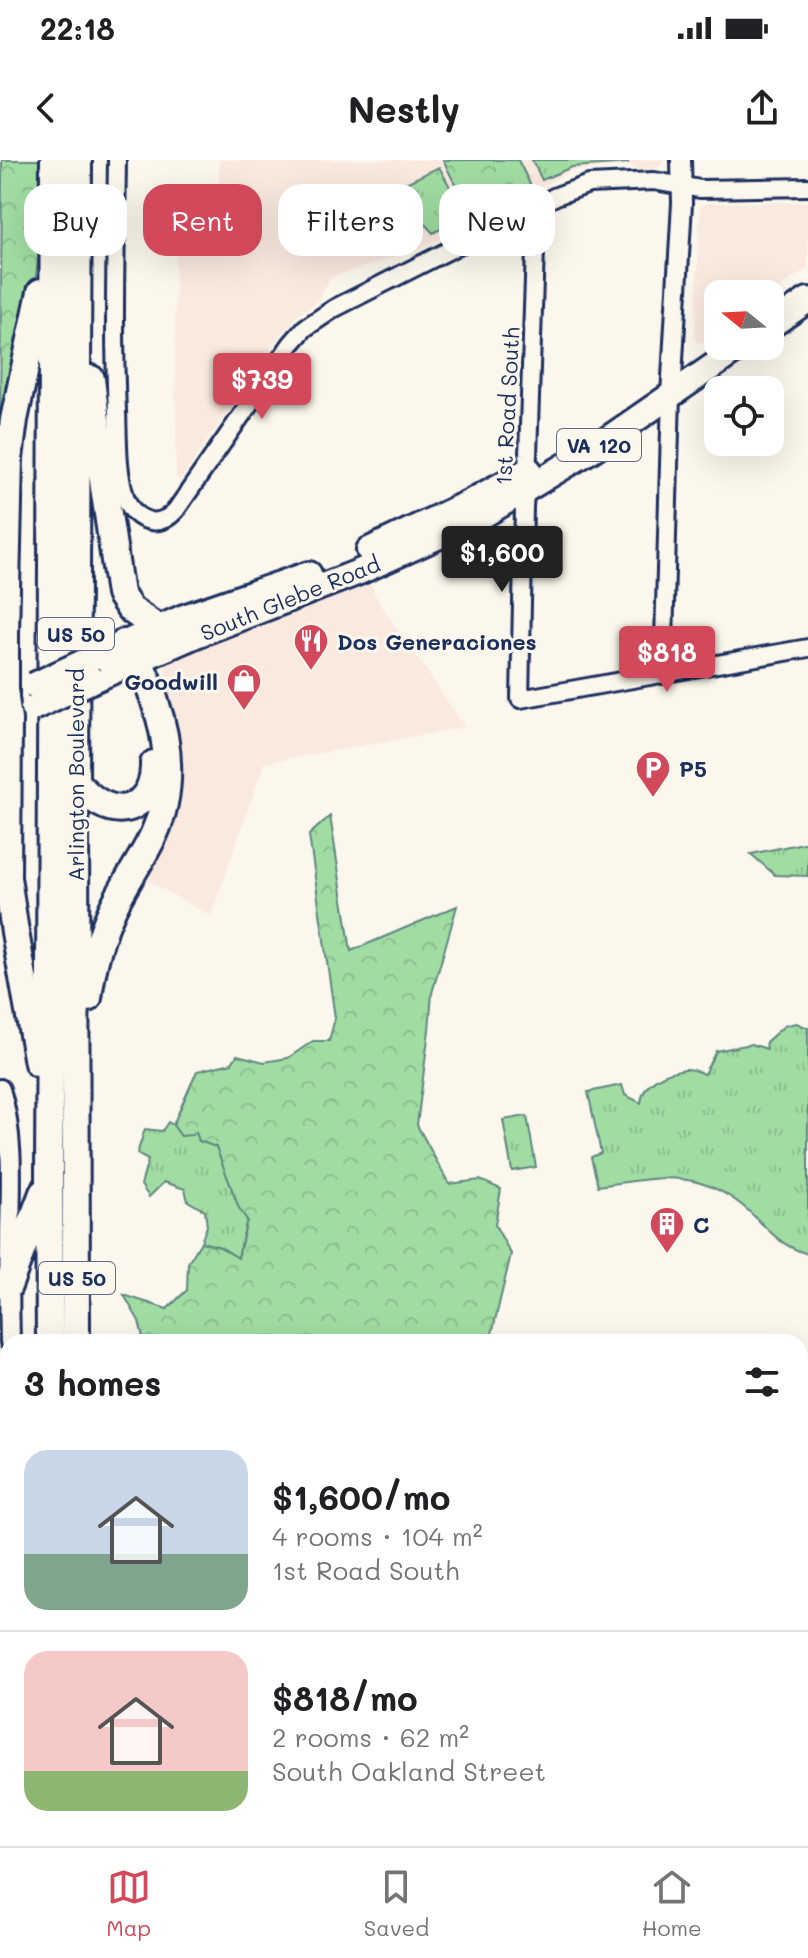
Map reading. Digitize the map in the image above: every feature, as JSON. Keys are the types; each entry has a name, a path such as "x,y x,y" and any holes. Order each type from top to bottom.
{"highway":[{"name":"Arlington Boulevard","path":"54,160 54,184"},
{"name":"Arlington Boulevard","path":"58,1334 77,1214 75,782 78,160"},
{"path":"48,256 9,458 3,710 10,902 50,1121"},
{"name":"Arlington Boulevard","path":"53,256 49,1175 57,1334"},
{"path":"77,303 92,381 120,594 130,609 157,628"},
{"path":"75,782 94,800 113,808 132,806 143,799 150,789 155,768 149,725 130,656"},
{"path":"75,1109 96,954 113,908 154,835 166,792 164,736 158,709 130,656"},
{"path":"8,1286 49,1175"},
{"path":"77,1214 86,1231 92,1334"}],"main road":[{"path":"784,300 808,283"},
{"path":"784,316 808,300"},
{"name":"South Glebe Road","path":"672,386 704,357"},
{"name":"South Glebe Road","path":"3,710 236,609 477,519 526,482 672,386 718,360"},
{"name":"South Glebe Road","path":"130,656 157,628 236,609"}],"street":[{"path":"117,160 115,374 122,485 132,509 152,521 161,521 173,514 284,353 305,328 335,308 439,255"},
{"path":"681,160 663,675 808,648"},
{"path":"555,197 589,184 654,181 700,189 808,187"},
{"name":"1st Road South","path":"535,256 520,699 663,675"},
{"path":"0,1089 9,1136 5,1201 10,1334"}],"shaded area":[{"path":"219,160 664,160 658,168 640,170 629,165 570,171 546,184 439,184 439,239 423,247 423,184 278,184 278,256 398,256 331,277 318,301 298,315 269,350 180,481 176,478 175,256 262,256 262,184 219,184"},
{"path":"808,202 808,268 784,285 784,280 704,280 704,340 697,343 700,206 710,203"},
{"path":"369,580 377,599 465,727 264,763 211,916 142,878 171,822 180,780 179,749 165,693 165,663"}],"green space":[{"path":"2,160 44,160 43,184 24,184 24,256 38,256 10,424 0,423"},
{"path":"443,160 518,160 530,184 455,184"},
{"path":"532,160 628,160 628,163 572,167 542,180"},
{"path":"439,167 448,184 439,184 439,230 433,233 423,222 423,184 403,184"},
{"path":"330,816 351,951 457,906 432,993 417,1125 449,1184 480,1180 501,1189 495,1225 511,1254 492,1334 142,1334 139,1321 124,1295 167,1309 187,1290 188,1263 201,1242 220,1247 238,1258 247,1220 239,1208 216,1147 199,1141 196,1132 181,1136 173,1125 197,1071 232,1063 237,1055 264,1062 288,1058 313,1041 329,1041 335,1018 309,835"},
{"path":"808,842 808,876 775,875 751,854"},
{"path":"796,1023 808,1028 808,1254 787,1245 744,1207 709,1186 674,1178 598,1186 591,1157 601,1153 588,1092 622,1085 625,1095 641,1103 646,1089 663,1075 687,1069 704,1074 716,1051 751,1044 767,1049 766,1042 784,1026"},
{"path":"527,1116 536,1167 512,1171 503,1120"},
{"path":"168,1122 181,1136 196,1132 199,1141 216,1146 239,1207 247,1219 238,1258 220,1247 201,1242 207,1226 205,1211 188,1201 185,1189 164,1182 149,1197 141,1185 148,1160 137,1154 145,1129 162,1131"}],"place":[{"name":"Dos Generaciones","path":"311,672"},
{"name":"Goodwill","path":"244,712"},
{"name":"P5","path":"653,799"},
{"name":"C","path":"667,1255"}]}
